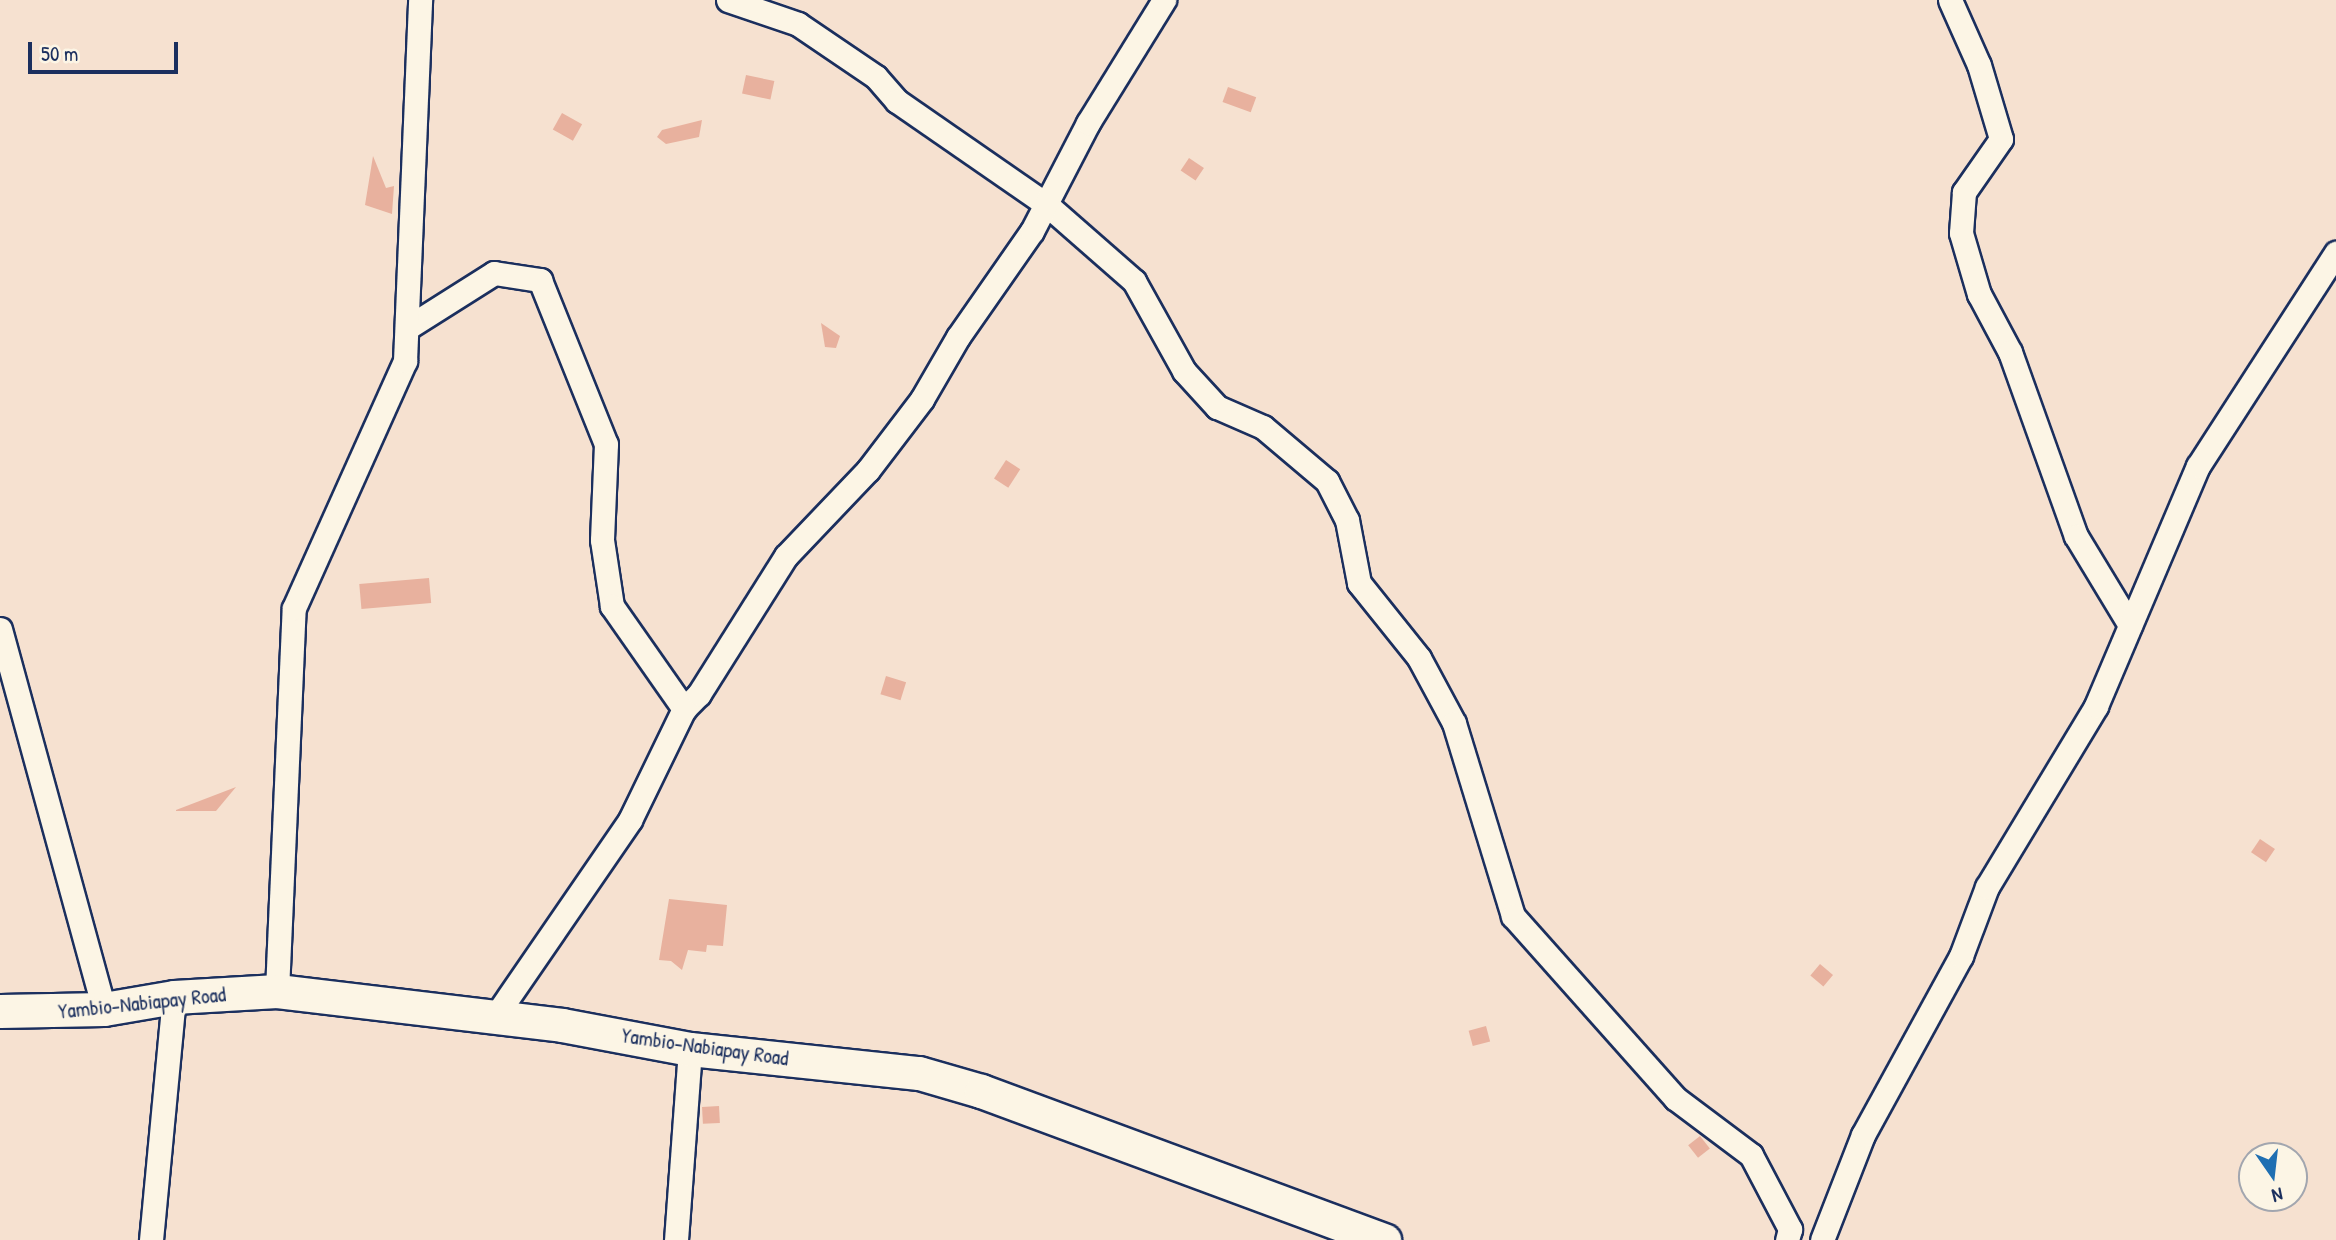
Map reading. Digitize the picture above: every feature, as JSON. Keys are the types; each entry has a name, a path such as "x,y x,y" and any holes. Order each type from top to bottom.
{"main road":[{"name":"Yambio-Nabiapay Road","path":"0,1011 104,1009 174,997 277,991 562,1025 690,1049 919,1073 981,1091 1384,1240"}],"street":[{"path":"277,991 294,608 405,361 420,0"},
{"path":"728,0 798,24 876,77 897,101 1046,204 1134,281 1184,371 1217,407 1263,427 1327,481 1347,520 1359,583 1419,658 1454,723 1513,916 1675,1098 1751,1155 1790,1230 1787,1240"},
{"path":"494,1018 630,820 684,709 699,694 786,556 869,471 922,399 958,337 1046,204 1088,123 1164,0"},
{"path":"1950,0 1979,65 2001,139 1964,191 1961,233 1979,294 2010,352 2076,536 2130,625"},
{"path":"1822,1240 1863,1135 1961,956 1987,887 2096,706 2198,466 2336,253"},
{"path":"407,328 494,273 540,280 606,444 602,540 612,606 684,709"},
{"path":"0,629 104,1009"},
{"path":"151,1240 174,997"},
{"path":"676,1240 690,1049"}],"building":[{"path":"746,75 774,81 770,100 742,94"},
{"path":"1228,87 1256,97 1251,112 1223,102"},
{"path":"562,113 582,124 573,141 553,130"},
{"path":"702,120 699,137 666,144 657,137 662,130"},
{"path":"373,156 386,188 394,186 392,214 365,205"},
{"path":"1189,158 1204,168 1196,181 1181,170"},
{"path":"821,323 840,336 836,348 825,347"},
{"path":"1006,460 1020,469 1008,488 994,478"},
{"path":"429,578 431,603 361,609 359,584"},
{"path":"886,676 906,682 901,700 880,694"},
{"path":"236,787 216,811 176,811 176,810"},
{"path":"2260,839 2275,849 2266,862 2251,852"},
{"path":"669,899 727,905 723,946 707,945 706,952 688,950 682,970 671,961 659,960"},
{"path":"1820,964 1833,975 1823,986 1810,975"},
{"path":"1486,1026 1490,1041 1473,1046 1469,1031"},
{"path":"719,1106 720,1123 703,1124 702,1107"},
{"path":"1700,1136 1710,1149 1698,1158 1688,1145"}]}
